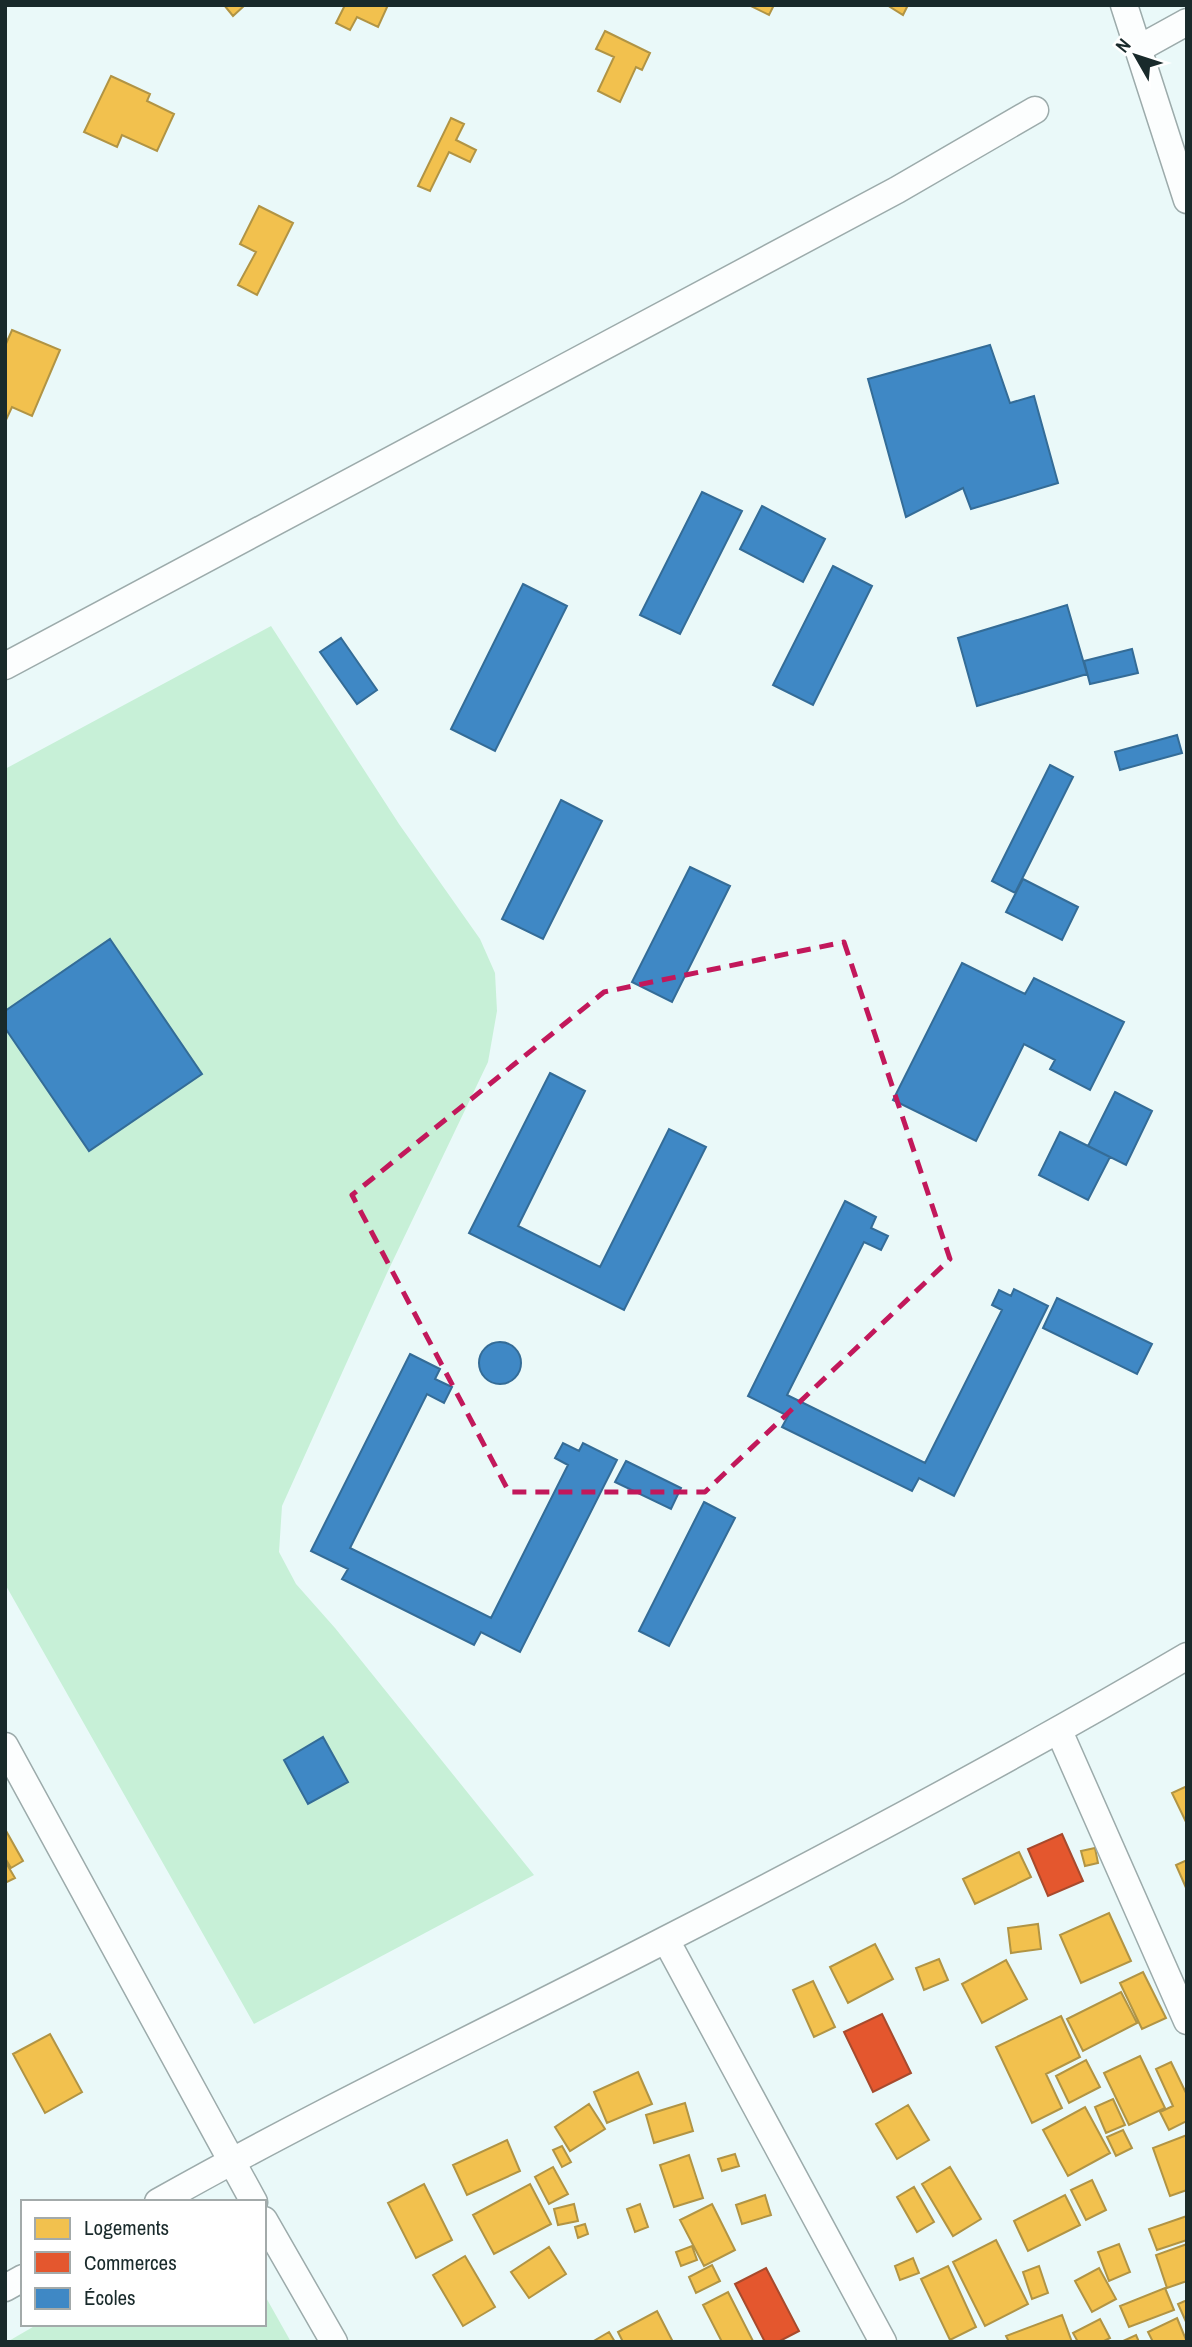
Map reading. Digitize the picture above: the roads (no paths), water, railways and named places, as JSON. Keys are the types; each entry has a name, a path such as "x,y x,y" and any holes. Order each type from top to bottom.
{"street":[{"path":"1124,5 1187,200"},
{"path":"1138,49 1187,22"},
{"path":"5,666 885,197 1035,110"},
{"path":"162,2200 230,2161 666,1940 1059,1731 1187,1656"},
{"path":"1059,1731 1187,2021"},
{"path":"5,1746 253,2200"},
{"path":"666,1940 883,2342"},
{"path":"266,2223 334,2342"},
{"path":"5,2288 21,2279"}]}
